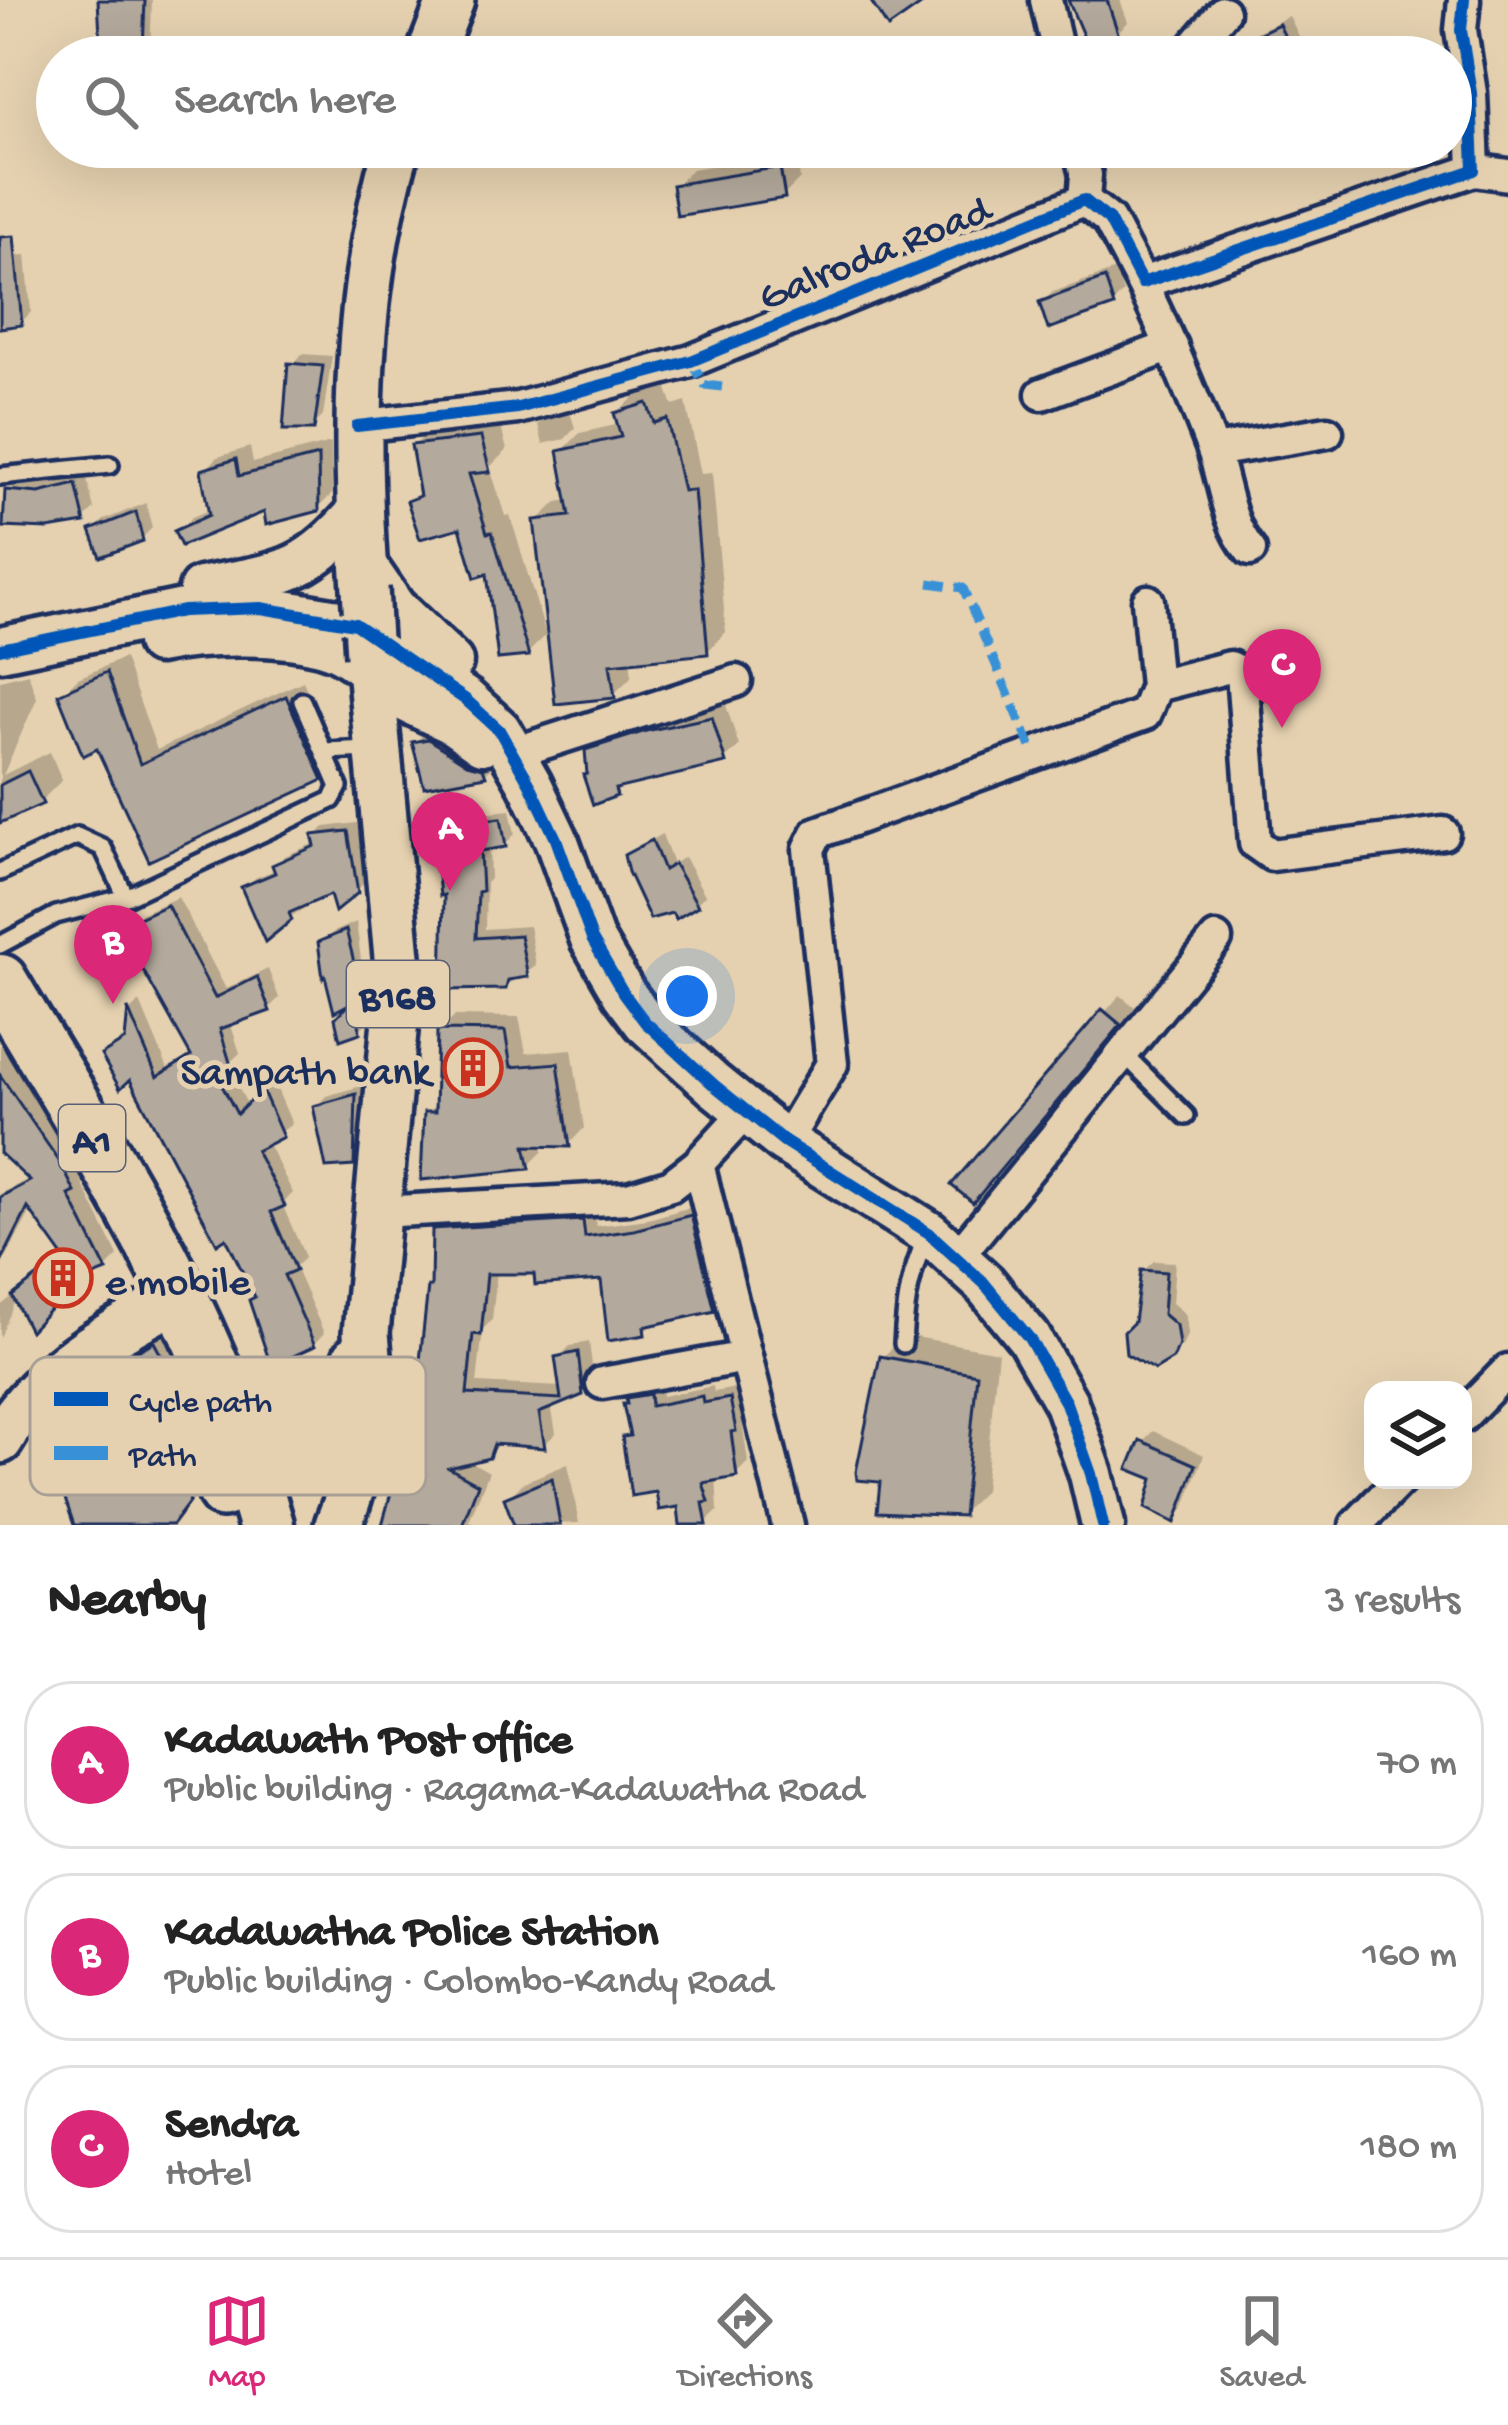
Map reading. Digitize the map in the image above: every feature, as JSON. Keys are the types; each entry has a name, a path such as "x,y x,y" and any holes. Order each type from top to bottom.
{"highway":[{"name":"A1","path":"0,982 105,1160 166,1304 180,1357"},
{"name":"A1","path":"0,1039 197,1357"}],"main road":[{"path":"437,36 451,0"},
{"name":"B168","path":"368,1357 366,1333 399,978 358,513 357,426 367,282 392,168"},
{"path":"0,630 289,572 326,548 358,513"},
{"path":"364,576 491,698 532,747 569,817 607,925 634,976 676,1032 765,1128"},
{"path":"0,649 137,619 219,607 355,624 440,680 499,730 544,811 592,939 624,994 680,1056 765,1128 943,1245 1029,1338 1079,1438 1103,1525"},
{"path":"0,661 183,623 284,614"},
{"path":"0,677 183,637 300,638 335,647 483,743 526,811 572,941 607,1004 665,1073 729,1113 765,1128"},
{"path":"78,1357 166,1304"},
{"name":"B168","path":"356,1357 366,1333"},
{"path":"0,1440 30,1404"},
{"name":"B168","path":"338,1525 348,1495"}],"street":[{"path":"1046,0 1054,36"},
{"path":"1462,36 1464,0"},
{"path":"1203,36 1223,12"},
{"path":"1472,119 1474,170"},
{"path":"1142,283 1474,170 1508,175"},
{"path":"1083,174 1172,346 1214,452 1236,533 1250,550"},
{"name":"Galroda Road","path":"357,426 518,408 691,361 1083,174"},
{"path":"1042,394 1172,346"},
{"path":"1214,452 1327,432"},
{"path":"379,1212 628,1198 671,1185 698,1164 765,1128 832,1064 809,849 817,833 1144,714 1156,686 1148,601"},
{"path":"1156,686 1230,668 1242,673 1255,843 1273,855 1443,833"},
{"path":"532,747 736,681"},
{"path":"943,1245 1123,1052 1216,939"},
{"path":"698,1164 788,1525"},
{"path":"602,1383 746,1357"},
{"path":"1472,1407 1508,1370"},
{"path":"1356,1525 1391,1489"}],"lane":[{"path":"0,476 110,465"},
{"path":"0,945 56,915 126,897 332,800 338,788 302,701"},
{"path":"325,751 380,749"},
{"path":"0,872 77,836 103,848 126,897"},
{"path":"1123,1052 1186,1116"},
{"path":"903,1344 912,1267 943,1245"}],"building":[{"path":"98,0 145,0 144,36 100,36"},
{"path":"870,0 928,0 888,28"},
{"path":"1068,0 1107,0 1119,36 1083,36"},
{"path":"1279,24 1284,36 1254,36"},
{"path":"780,168 785,198 677,216 672,185"},
{"path":"14,236 22,325 0,328 0,237"},
{"path":"1105,278 1114,306 1048,329 1039,302"},
{"path":"288,363 323,366 314,430 283,430"},
{"path":"647,403 654,423 667,419 683,491 694,490 708,654 610,664 615,698 555,704 534,520 570,516 558,451 621,437 614,413"},
{"path":"481,437 490,472 469,474 487,533 492,532 529,656 498,659 487,574 475,578 460,528 420,539 407,501 420,496 411,445"},
{"path":"318,456 319,511 266,525 264,512 181,546 174,531 209,515 201,470 236,459 239,476"},
{"path":"76,484 85,523 48,529 3,527 5,490 39,493"},
{"path":"136,512 143,541 100,557 90,530"},
{"path":"107,672 140,764 286,696 323,780 149,861 97,749 83,756 58,694"},
{"path":"712,717 726,763 615,789 617,796 593,805 583,775 587,774 585,750"},
{"path":"428,739 467,764 483,768 486,776 424,787 412,742"},
{"path":"28,771 43,804 0,823 0,785"},
{"path":"501,818 506,847 480,851 482,891 478,892 476,938 520,935 528,977 508,980 506,989 442,990 444,895 440,896 433,826"},
{"path":"348,831 358,893 335,912 330,895 289,913 292,920 265,942 241,887 275,873 272,865 315,846 312,835"},
{"path":"652,840 664,870 674,864 698,906 676,919 672,913 650,919 628,872 624,855"},
{"path":"167,905 215,998 257,977 270,1011 220,1029 231,1066 216,1074 237,1114 262,1089 283,1137 256,1151 285,1206 271,1212 296,1270 284,1275 315,1346 291,1357 268,1357 249,1300 255,1297 226,1238 217,1244 130,1080 120,1089 101,1055 125,1040 128,1009 157,1077 191,1056 119,927"},
{"path":"346,930 360,1033 340,1040 335,1018 349,1004 334,1012 318,942"},
{"path":"1102,1009 1121,1025 973,1203 951,1185"},
{"path":"437,1030 505,1031 511,1067 558,1063 570,1147 525,1146 530,1169 421,1180 424,1112 435,1112"},
{"path":"0,1075 61,1164 75,1192 69,1195 107,1271 74,1284 30,1331 12,1296 63,1257 28,1208 0,1264 0,1197 30,1181 0,1153"},
{"path":"356,1094 354,1166 326,1168 313,1106"},
{"path":"691,1215 715,1311 644,1327 645,1335 608,1341 601,1280 535,1285 534,1274 487,1274 481,1335 473,1334 467,1394 561,1399 555,1357 578,1352 583,1395 539,1413 545,1448 494,1444 489,1458 449,1468 478,1484 462,1525 382,1525 390,1495 426,1495 426,1357 420,1357 431,1287 432,1229 583,1220 585,1237"},
{"path":"1141,1270 1166,1272 1163,1314 1176,1325 1179,1345 1173,1359 1155,1370 1126,1354 1124,1332 1134,1322"},
{"path":"154,1342 162,1357 132,1357"},
{"path":"880,1356 977,1374 963,1516 877,1512 880,1482 857,1480"},
{"path":"650,1394 651,1406 702,1396 703,1403 730,1398 737,1477 703,1483 709,1502 703,1503 707,1525 680,1525 678,1507 659,1510 656,1492 631,1496 622,1437 630,1436 623,1404 626,1398"},
{"path":"1140,1440 1196,1465 1175,1523 1145,1508 1153,1479 1128,1469"},
{"path":"552,1478 560,1525 514,1525 504,1498"},
{"path":"64,1495 188,1495 190,1501 172,1525 74,1525"}],"marked path":[{"path":"691,361 705,385 722,387"},
{"path":"929,583 963,588 1034,754"}],"cycle path":[{"path":"1462,36 1464,0"},
{"path":"357,426 518,408 691,361 1084,200 1109,220 1142,283 1474,170 1472,119"},
{"path":"0,649 183,611 261,608 355,624 466,700 499,730 530,784 556,839 592,939 645,1022 785,1142 929,1233 984,1283 1029,1338 1066,1403 1103,1525"}],"place":[{"name":"Sendra","path":"1282,728"},
{"name":"Kadawath Post office","path":"450,891"},
{"name":"Kadawatha Police Station","path":"113,1004"},
{"name":"Sampath bank","path":"473,1068"},
{"name":"e mobile","path":"63,1278"}]}
